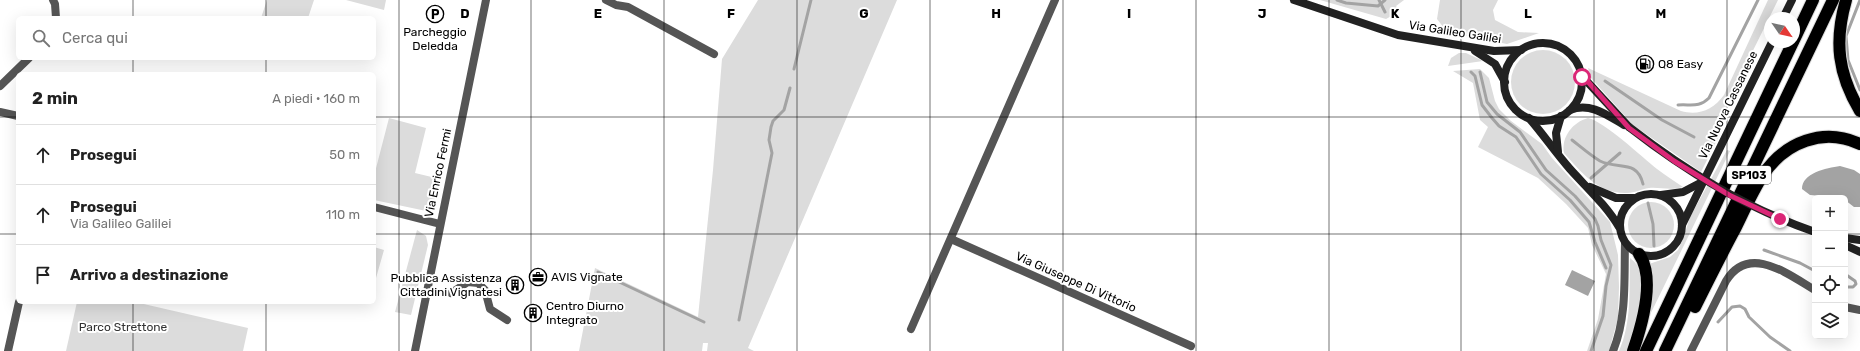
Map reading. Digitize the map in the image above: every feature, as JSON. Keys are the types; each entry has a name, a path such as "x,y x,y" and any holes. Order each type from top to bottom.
{"highway":[{"name":"SP103","path":"1800,28 1813,0"},
{"name":"SP103","path":"1665,351 1833,0"},
{"path":"1846,0 1838,48 1846,80 1860,111"},
{"name":"SP103","path":"1646,351 1791,48"},
{"name":"SP103","path":"1672,351 1757,185 1771,164 1790,148 1815,137 1839,137 1860,144"},
{"path":"1633,351 1643,318 1646,287 1645,265 1639,254"}],"street":[{"path":"53,0 55,4 56,16"},
{"name":"Via Enrico Fermi","path":"415,351 486,0"},
{"path":"606,0 616,5 626,3 714,54"},
{"path":"911,329 1055,0"},
{"name":"Via Galileo Galilei","path":"1294,0 1398,35 1497,51 1521,50"},
{"path":"1786,12 1792,0"},
{"path":"1612,351 1623,319 1625,243 1619,227 1587,186 1570,170 1559,154 1528,117 1518,111 1511,103 1506,93 1505,83 1509,63 1521,50 1540,43 1560,47 1575,60 1582,75 1629,128"},
{"path":"1467,47 1480,53 1494,63 1502,74 1505,83"},
{"name":"Via Nuova Cassanese","path":"1682,225 1769,48"},
{"path":"0,86 27,60"},
{"path":"1569,111 1576,103 1580,94 1582,75"},
{"path":"1528,117 1546,120 1561,116 1569,111 1580,108 1592,109 1629,128 1674,161 1716,188 1767,213 1812,231"},
{"path":"0,112 16,116"},
{"path":"1559,154 1556,135 1561,116"},
{"path":"1587,186 1612,197 1634,198 1647,194 1660,195 1683,192 1695,187 1705,179"},
{"path":"1625,243 1639,254 1654,256 1669,250 1678,240 1682,225 1680,215 1676,207 1668,199 1660,195"},
{"path":"1619,227 1623,210 1634,198"},
{"path":"376,208 440,224"},
{"path":"1848,238 1860,240"},
{"name":"Via Giuseppe Di Vittorio","path":"951,240 1191,346"},
{"path":"1848,246 1860,252"},
{"path":"1691,351 1726,281 1732,273 1741,267 1755,263 1768,265 1812,288"},
{"path":"451,293 467,283 478,283 485,290 490,309 507,320"},
{"path":"8,351 19,304"},
{"path":"1848,308 1860,310"}],"green space":[{"path":"267,0 314,0 309,16 262,16"},
{"path":"346,0 386,0 384,10"},
{"path":"758,0 897,0 748,348 754,351 707,351 708,343 703,343 702,351 579,351 595,268 698,317 713,170 722,59"},
{"path":"1320,0 1404,0 1396,6 1399,10 1386,19"},
{"path":"1440,0 1498,0 1493,10 1495,20 1518,32 1539,33 1507,44 1447,32 1437,19"},
{"path":"1768,0 1778,0 1772,12 1764,12 1764,28 1729,99 1719,136 1701,172 1633,125 1591,78 1588,68 1681,111 1693,113 1705,110 1715,105 1724,95"},
{"path":"1537,50 1549,50 1566,59 1573,70 1575,82 1573,94 1566,105 1549,114 1537,114 1525,109 1516,100 1511,88 1511,76 1516,64 1525,55"},
{"path":"1459,53 1466,53 1483,61 1448,66 1451,58"},
{"path":"1480,69 1489,78 1495,101 1499,109 1511,121 1542,144 1552,158 1610,222 1618,255 1619,287 1618,318 1609,351 1587,351 1598,319 1606,274 1592,245 1588,228 1566,204 1538,178 1478,147 1488,127 1480,120 1473,83 1453,71"},
{"path":"389,118 426,128 415,173 440,179 431,212 376,200 376,168"},
{"path":"1588,118 1604,126 1657,169 1683,187 1673,189 1649,188 1630,193 1607,190 1599,186 1584,174 1564,153 1564,141 1569,131 1578,123"},
{"path":"1727,150 1730,151 1646,323 1649,264 1670,257 1678,250 1690,217"},
{"path":"1646,202 1656,202 1668,208 1673,216 1673,234 1668,242 1660,247 1646,248 1638,245 1631,238 1628,230 1628,220 1631,212 1638,205"},
{"path":"417,230 426,236 428,245 411,315 395,312"},
{"path":"376,248 384,250 376,278"},
{"path":"1630,258 1638,266 1641,278 1640,299 1627,351 1619,351 1628,317"},
{"name":"Parco Strettone","path":"77,304 144,304 248,328 243,351 66,351"}],"shaded area":[{"path":"1840,166 1854,170 1860,174 1860,207 1854,207 1848,202 1848,195 1810,195 1802,189 1803,184 1810,175 1828,168"},
{"path":"1572,270 1595,281 1588,296 1565,285"}],"waterway":[{"path":"794,69 811,0"},
{"path":"1337,0 1346,3 1378,6 1385,0"},
{"path":"1379,0 1385,12"},
{"path":"1678,105 1695,105 1702,103 1709,98 1758,0"},
{"path":"1860,0 1846,36 1848,60 1860,90"},
{"path":"1471,72 1475,76 1482,105 1492,118 1499,126 1516,137 1541,174 1570,200 1589,222 1595,242 1606,268"},
{"path":"1480,72 1487,102 1497,114 1520,132 1546,170 1575,196 1595,219 1598,226 1601,240 1611,265 1606,286 1603,316 1591,351"},
{"path":"1605,81 1662,120 1694,137"},
{"path":"739,320 772,153 769,140 771,127 773,121 784,110 790,88"},
{"path":"1572,140 1600,161 1607,164 1632,168 1640,176 1643,184"},
{"path":"1591,178 1620,153"},
{"path":"1648,203 1653,224 1654,246"},
{"path":"1764,250 1800,263 1812,269"},
{"path":"598,272 704,322"},
{"path":"1848,276 1855,281 1856,284 1853,287 1848,287"},
{"path":"1718,322 1732,307 1740,306 1745,309 1749,317 1770,337 1790,351"}],"place":[{"name":"Parcheggio Deledda","path":"435,14"},
{"name":"Q8 Easy","path":"1645,64"},
{"name":"AVIS Vignate","path":"538,277"},
{"name":"Pubblica Assistenza Cittadini Vignatesi","path":"515,285"},
{"name":"Centro Diurno Integrato","path":"533,313"}],"route":[{"path":"1582,77 1582,75 1629,128 1674,161 1704,181 1729,195 1780,219"}]}
